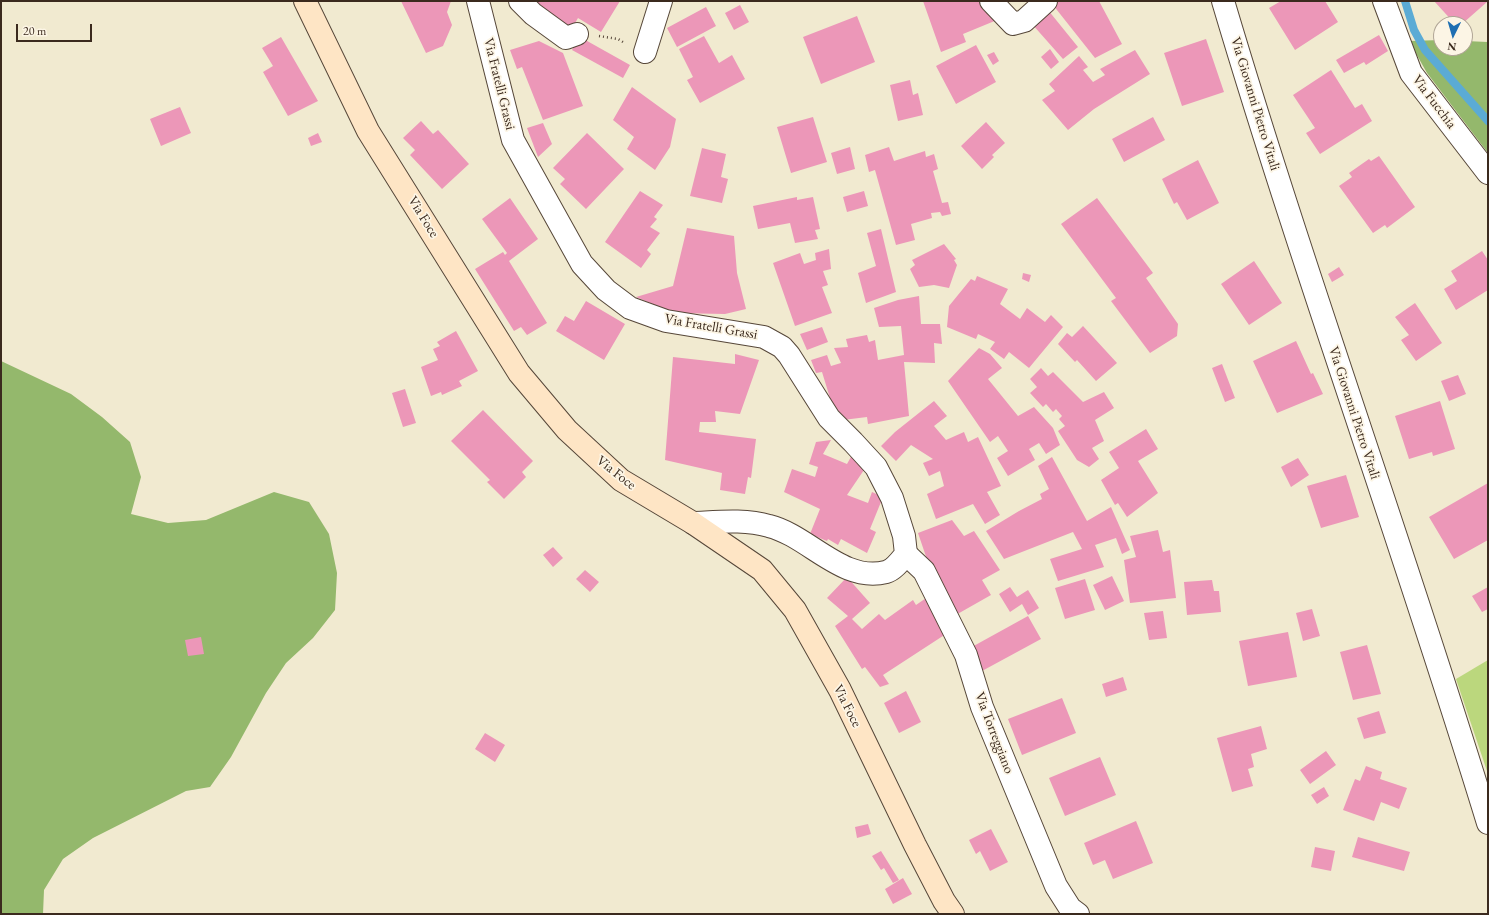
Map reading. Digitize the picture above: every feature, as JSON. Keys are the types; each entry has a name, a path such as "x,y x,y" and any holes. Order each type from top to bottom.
{"main road":[{"name":"Via Foce","path":"305,1 368,131 519,373 567,430 621,480 693,523 762,570 795,610 840,690 915,845 944,902 953,914"}],"street":[{"name":"Via Fratelli Grassi","path":"478,1 513,140 582,264 606,290 630,308 666,321 764,337 782,347 789,355 829,418 876,467 892,498 904,536 906,554"},
{"path":"520,1 533,14 566,38 577,34"},
{"path":"645,52 661,1"},
{"path":"991,1 1013,24 1024,21 1046,1"},
{"name":"Via Giovanni Pietro Vitali","path":"1223,1 1284,198 1459,728 1488,823"},
{"name":"Via Fucchia","path":"1384,1 1411,73 1488,173"},
{"path":"693,523 743,522 770,526 803,541 849,570 866,573 887,572 897,565 906,554"},
{"name":"Via Torreggiano","path":"906,554 924,571 966,655 982,707 1056,886 1070,908 1078,914"}],"path":[{"path":"577,34 618,39 645,52"}],"green space":[{"path":"1433,40 1433,56 1473,56 1473,41 1488,42 1488,153 1427,73 1409,41"},
{"path":"1,361 71,394 102,417 130,442 141,477 131,514 168,523 206,520 274,492 309,502 329,534 337,573 335,610 313,638 286,663 266,693 231,757 210,787 186,791 93,838 63,859 44,890 43,914 1,914"},
{"path":"1488,660 1488,774 1456,679"}],"building":[{"path":"401,1 451,1 447,12 452,25 443,46 426,53"},
{"path":"531,1 620,1 601,32 578,18 571,30"},
{"path":"923,1 984,1 997,20 963,34 966,42 941,52"},
{"path":"1057,1 1099,1 1122,44 1095,58 1053,5"},
{"path":"1281,1 1325,1 1338,22 1295,50 1269,8"},
{"path":"1434,1 1487,2 1471,16 1448,16"},
{"path":"740,5 749,22 734,30 725,13"},
{"path":"706,7 716,26 677,47 667,28"},
{"path":"1048,10 1078,47 1063,59 1032,24"},
{"path":"857,16 875,62 821,84 803,37"},
{"path":"1379,35 1388,51 1366,65 1364,62 1344,73 1336,60"},
{"path":"704,36 719,63 732,55 745,79 700,103 687,80 693,77 679,49"},
{"path":"281,37 318,101 288,116 263,72 273,66 262,48"},
{"path":"580,37 630,65 623,78 572,50"},
{"path":"1206,39 1224,92 1182,106 1164,53"},
{"path":"539,41 563,53 583,106 543,120 522,67 517,69 510,50"},
{"path":"976,45 996,82 956,104 936,66"},
{"path":"1050,49 1059,62 1051,69 1041,57"},
{"path":"1135,50 1150,74 1094,109 1068,130 1042,100 1055,91 1049,84 1079,56 1088,67 1083,70 1093,82 1105,75 1100,69"},
{"path":"994,52 999,61 993,65 987,55"},
{"path":"1331,70 1355,108 1362,104 1372,121 1320,154 1306,133 1315,128 1293,95"},
{"path":"910,80 913,95 918,93 923,115 898,121 890,85"},
{"path":"632,87 676,119 670,147 655,170 627,149 634,137 613,120"},
{"path":"180,107 191,133 161,146 150,119"},
{"path":"813,117 827,162 791,173 777,127"},
{"path":"1153,117 1165,140 1124,162 1112,139"},
{"path":"421,121 433,134 438,130 469,164 442,189 410,155 415,150 403,138"},
{"path":"986,122 1005,143 992,155 994,157 982,169 961,146"},
{"path":"543,123 552,144 538,157 527,128"},
{"path":"318,133 322,142 311,146 308,138"},
{"path":"587,133 624,169 586,209 560,184 565,179 553,168"},
{"path":"850,147 855,169 837,174 831,153"},
{"path":"889,147 894,161 925,151 926,157 934,154 938,169 933,171 942,203 948,202 951,214 942,216 940,212 931,213 932,218 911,224 915,240 896,245 875,170 869,172 865,155"},
{"path":"702,148 726,154 721,177 728,179 722,203 690,196"},
{"path":"1379,156 1415,207 1387,228 1385,225 1373,233 1339,186 1352,177 1349,173 1369,159 1371,161"},
{"path":"1198,160 1219,203 1187,220 1177,202 1174,204 1162,179"},
{"path":"640,191 663,205 654,217 657,219 650,227 660,233 647,250 651,254 641,268 605,242"},
{"path":"864,191 868,206 847,212 843,197"},
{"path":"797,197 797,200 813,197 820,229 815,230 818,239 795,243 790,223 758,229 753,206"},
{"path":"510,198 538,239 509,261 547,323 527,335 521,327 514,331 475,269 503,252 505,255 507,253 482,219"},
{"path":"1097,198 1153,273 1146,278 1178,324 1177,336 1150,353 1111,301 1116,298 1061,224"},
{"path":"687,228 734,236 737,273 746,309 725,314 674,313 636,297 673,286"},
{"path":"881,229 896,292 866,303 858,273 876,266 867,233"},
{"path":"944,244 956,259 954,260 957,265 949,288 934,285 919,287 910,269 915,265 912,260"},
{"path":"829,249 831,269 823,271 828,285 822,287 832,313 795,326 773,263 800,253 804,264 816,260 815,253"},
{"path":"1482,251 1488,260 1488,290 1456,310 1444,289 1457,281 1451,271"},
{"path":"1254,261 1282,303 1249,325 1221,284"},
{"path":"1339,267 1344,275 1332,282 1328,274"},
{"path":"1023,273 1031,275 1029,282 1022,279"},
{"path":"977,276 1008,289 1000,304 1020,319 1027,308 1045,322 1051,315 1063,327 1029,368 1009,352 1004,359 990,349 995,342 978,334 976,339 947,327 949,306 971,279 975,281"},
{"path":"919,296 921,324 940,324 942,344 934,343 935,363 904,362 909,416 868,424 867,417 843,420 834,411 822,372 816,373 811,360 827,355 831,366 841,363 834,348 848,347 846,339 867,335 869,342 875,340 878,360 904,355 901,326 879,327 874,308 898,300"},
{"path":"586,301 625,324 604,360 556,331 565,316 574,321"},
{"path":"1415,303 1442,343 1416,361 1401,340 1409,335 1395,317"},
{"path":"1083,326 1117,363 1096,381 1077,360 1075,362 1058,344 1067,333 1072,337"},
{"path":"822,327 828,342 807,350 800,334"},
{"path":"456,331 478,371 459,381 462,386 442,395 441,392 431,396 421,367 438,360 433,349 440,346 437,342"},
{"path":"1296,341 1311,374 1313,373 1323,394 1277,413 1253,361"},
{"path":"979,348 990,354 1002,368 988,379 1018,416 1034,407 1053,428 1060,445 1046,454 1039,443 1029,449 1035,460 1008,476 997,458 1008,451 998,436 990,442 948,381"},
{"path":"735,354 759,360 740,414 715,411 716,422 700,422 699,432 756,439 751,478 748,477 745,494 720,490 722,473 665,460 673,357 735,364"},
{"path":"1222,364 1235,398 1225,402 1212,368"},
{"path":"1041,368 1048,376 1053,372 1083,402 1104,392 1114,408 1095,420 1104,441 1092,448 1099,459 1089,467 1077,460 1058,431 1065,426 1059,419 1062,416 1056,409 1053,412 1046,404 1043,407 1030,393 1037,387 1030,379"},
{"path":"1458,375 1466,394 1449,401 1441,381"},
{"path":"405,389 416,423 403,427 392,393"},
{"path":"934,401 947,416 934,426 946,440 964,432 968,442 978,437 1001,486 987,492 1000,515 985,524 973,504 936,519 927,494 944,486 940,471 929,476 923,463 933,459 911,445 896,461 881,446 895,432"},
{"path":"1440,401 1455,449 1433,456 1432,452 1409,459 1395,416"},
{"path":"483,410 533,461 522,472 526,477 504,499 487,482 490,480 451,441"},
{"path":"1146,429 1158,449 1138,461 1158,493 1127,517 1118,503 1115,505 1101,480 1119,468 1109,452"},
{"path":"831,440 823,454 847,464 852,455 866,467 847,495 868,503 872,492 883,497 870,529 876,532 867,553 841,539 838,545 828,539 827,541 810,534 820,509 784,492 792,469 815,477 818,467 809,464 816,442"},
{"path":"1052,457 1087,521 1111,507 1130,550 1122,554 1116,538 1095,545 1104,567 1058,581 1050,559 1082,549 1073,532 1004,559 986,531 1042,499 1040,494 1049,489 1038,466"},
{"path":"1298,458 1309,475 1291,487 1281,467"},
{"path":"1346,475 1359,517 1321,528 1307,486"},
{"path":"1488,483 1488,540 1454,559 1429,517"},
{"path":"952,520 964,536 974,531 1000,570 982,580 991,595 954,616 935,583 918,533"},
{"path":"1158,530 1163,552 1170,550 1176,598 1130,603 1124,560 1136,557 1130,536"},
{"path":"553,547 563,558 553,567 543,555"},
{"path":"585,570 599,582 590,592 576,579"},
{"path":"1112,576 1124,601 1105,610 1093,585"},
{"path":"847,577 870,603 852,619 862,629 879,614 885,620 913,600 916,605 932,594 949,632 883,675 889,684 880,687 865,667 862,669 835,626 848,616 827,598"},
{"path":"1085,579 1095,610 1065,619 1055,588"},
{"path":"1212,580 1214,591 1219,591 1221,612 1187,615 1184,582"},
{"path":"1010,587 1017,597 1028,590 1039,608 1028,615 1022,604 1010,612 999,594"},
{"path":"1488,587 1488,609 1482,612 1472,596"},
{"path":"1312,609 1320,636 1303,641 1296,613"},
{"path":"1163,611 1167,638 1149,640 1144,613"},
{"path":"1028,616 1041,639 982,671 970,648"},
{"path":"1288,632 1297,677 1248,686 1239,641"},
{"path":"201,637 204,654 188,656 185,640"},
{"path":"1367,645 1381,694 1353,700 1340,652"},
{"path":"1123,677 1127,690 1106,697 1102,684"},
{"path":"906,691 921,722 899,733 884,703"},
{"path":"1062,698 1076,733 1022,755 1008,719"},
{"path":"1379,711 1386,733 1364,739 1357,718"},
{"path":"1261,726 1267,749 1251,754 1254,767 1248,769 1253,786 1232,792 1217,738"},
{"path":"485,733 505,745 495,762 475,749"},
{"path":"1326,751 1336,765 1310,784 1300,770"},
{"path":"1100,757 1116,795 1065,816 1049,778"},
{"path":"1366,766 1382,772 1380,779 1407,788 1399,809 1381,802 1374,821 1343,810 1355,779 1360,781"},
{"path":"1324,787 1329,796 1317,804 1311,795"},
{"path":"1136,821 1153,863 1113,879 1105,860 1093,865 1084,843"},
{"path":"868,824 871,834 857,838 855,827"},
{"path":"991,829 1008,862 990,871 980,851 976,854 969,840"},
{"path":"1358,837 1410,852 1404,871 1352,857"},
{"path":"1315,847 1335,851 1331,871 1311,867"},
{"path":"881,851 899,880 893,883 884,868 881,870 872,856"},
{"path":"903,878 912,894 893,904 885,889"}],"waterway":[{"path":"1405,1 1414,30 1425,50 1488,121"}]}
